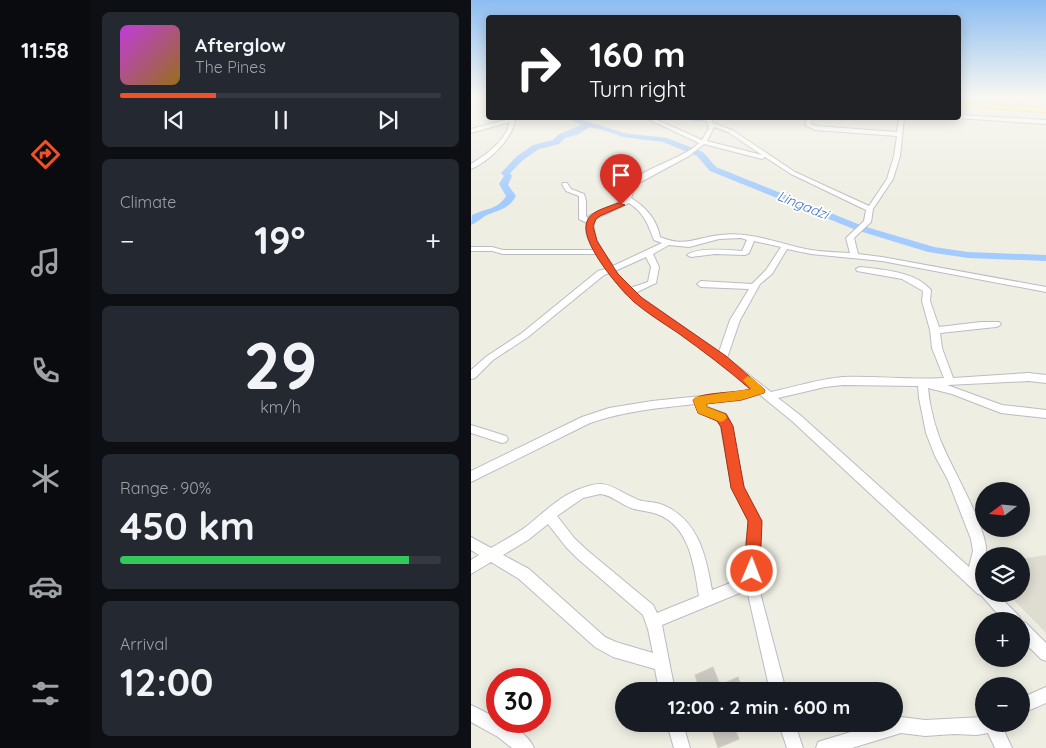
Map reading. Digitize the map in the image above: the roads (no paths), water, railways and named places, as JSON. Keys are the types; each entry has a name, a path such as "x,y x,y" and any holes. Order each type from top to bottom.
{"street":[{"path":"471,167 494,149 509,131"},
{"path":"677,131 704,142 772,160"},
{"path":"667,244 657,238 656,232 645,214 628,199 628,192 640,179 692,151 704,142 707,131"},
{"path":"729,131 805,180 871,209"},
{"path":"856,131 899,134"},
{"path":"854,256 850,238 867,222 871,209 890,179 897,156 900,131"},
{"path":"565,184 568,190 583,194 582,216 583,219 590,222"},
{"path":"628,199 621,205 597,214 590,222 590,234 598,252 607,261 610,269 629,292 722,359 804,425 825,447 975,580"},
{"path":"471,376 490,358 525,335 601,273 622,266 667,244 689,244 732,236 752,238 811,252 882,259 1046,290"},
{"path":"691,255 715,252 745,252 752,238"},
{"path":"722,359 735,320 755,287 769,272 786,245"},
{"path":"471,250 598,252"},
{"path":"629,292 652,283 655,267 649,254"},
{"path":"879,272 882,259"},
{"path":"860,269 901,276 919,283 927,290 926,301 935,330 937,348 950,382"},
{"path":"701,284 755,287"},
{"path":"935,330 961,328 980,323 996,324"},
{"path":"471,477 598,416 625,409 764,394 834,382 923,383 1029,377 1046,379"},
{"path":"923,383 955,391 1001,409 1046,414"},
{"path":"923,383 924,398 932,433 941,456 955,479 978,539 980,551 972,577"},
{"path":"699,400 703,410 722,417 727,426 738,488 755,521 751,560 752,581 757,614 776,682"},
{"path":"471,429 502,439"},
{"path":"471,568 550,516 571,498 584,492 600,489 613,490 633,504 659,509 679,521 690,532 697,550 707,598"},
{"path":"550,516 561,535 577,551 648,610 654,621 665,682"},
{"path":"471,542 524,574 601,642 613,649 661,663"},
{"path":"654,621 752,581"},
{"path":"996,602 1005,612"},
{"path":"1030,637 1046,654"},
{"path":"1030,702 1046,695"},
{"path":"471,713 504,731 526,748"},
{"path":"824,748 901,724 925,728 975,727"},
{"path":"677,732 682,748"},
{"path":"790,732 795,748"},
{"path":"995,732 1004,748"}],"waterway":[{"path":"471,222 481,214 498,209 508,202 511,196 503,184 507,181 508,176 505,173 520,158 536,147 556,142 562,136 578,131"},
{"name":"Lingadzi","path":"612,131 623,135 664,140 700,154 713,169 860,228 932,250 968,255 1046,258"}]}
